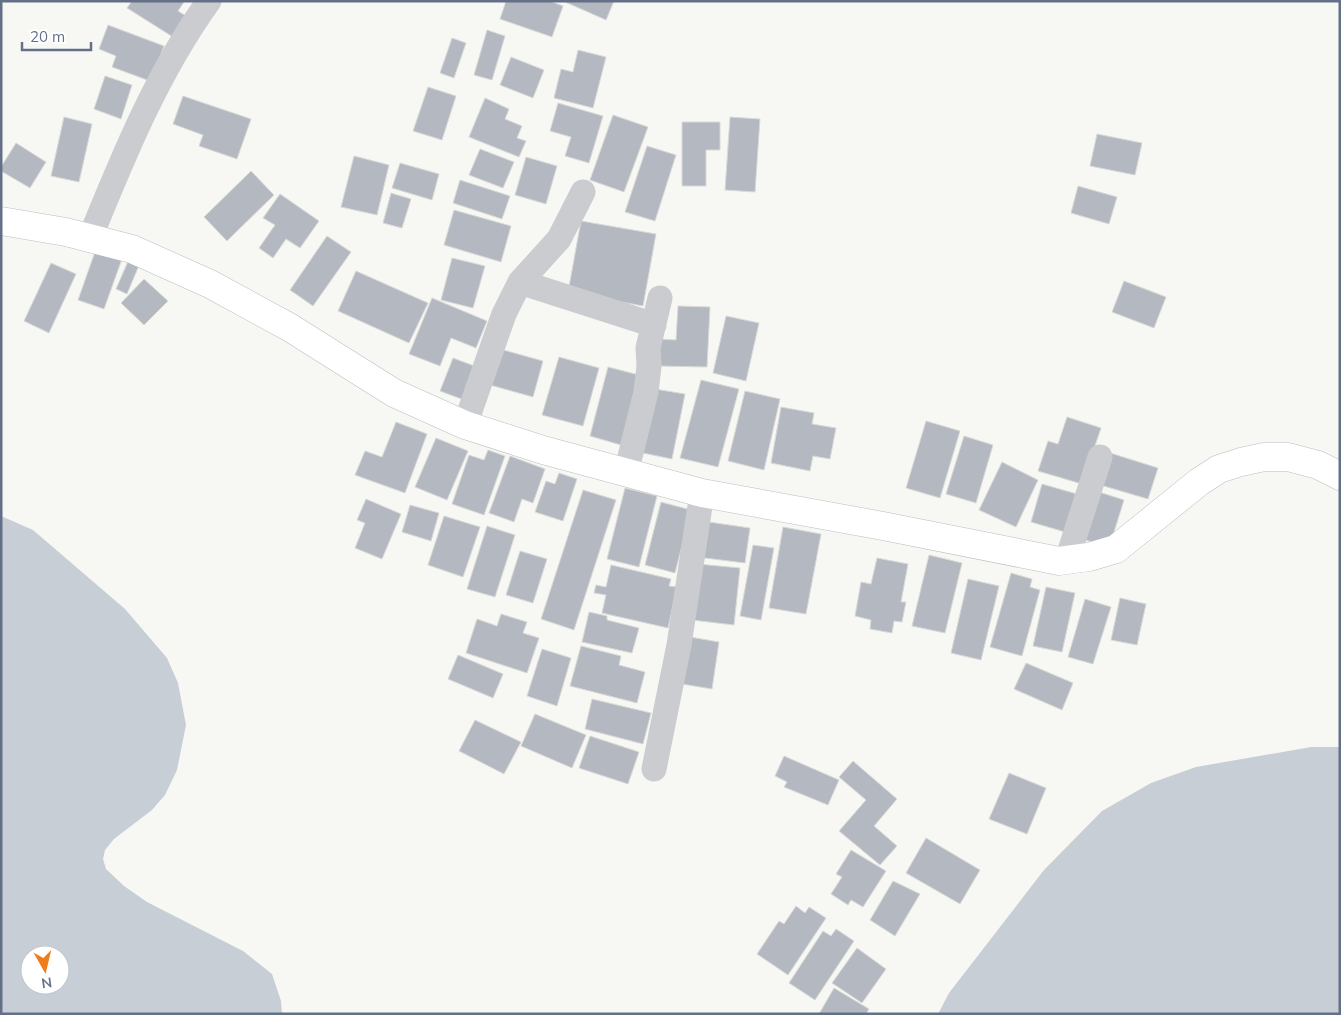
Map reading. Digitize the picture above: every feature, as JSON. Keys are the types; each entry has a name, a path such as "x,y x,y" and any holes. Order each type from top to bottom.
{"highway":[{"path":"1,221 66,232 132,249 210,284 289,327 394,393 465,425 626,474 702,493 1059,561 1090,557 1116,550 1199,482 1219,469 1241,462 1264,457 1288,457 1318,465 1340,476"}],"street":[{"path":"90,238 129,144 193,23 209,1"},
{"path":"465,425 504,314 520,282 559,239 583,192"},
{"path":"520,282 654,326"},
{"path":"626,474 646,392 649,366 648,348 660,298"},
{"path":"1067,560 1100,458"},
{"path":"654,769 679,645 702,493"}],"shaded area":[{"path":"1,516 33,530 125,609 167,658 178,683 186,725 177,770 165,795 152,810 114,839 105,850 103,859 106,869 124,886 147,902 243,951 272,974 281,1001 282,1014 1,1014"},
{"path":"1311,747 1340,747 1340,1014 938,1014 949,993 1044,870 1102,811 1151,783 1196,767"}],"building":[{"path":"132,1 182,1 184,2 178,11 186,16 173,37 127,8"},
{"path":"506,1 550,1 563,6 552,37 500,19"},
{"path":"563,1 614,1 606,20"},
{"path":"108,25 164,46 158,62 158,84 112,67 116,56 99,49"},
{"path":"487,30 505,36 492,80 474,75"},
{"path":"452,38 466,43 454,78 440,73"},
{"path":"578,50 606,57 593,108 554,98 561,69 573,72"},
{"path":"511,57 544,70 533,98 500,85"},
{"path":"105,76 132,85 121,119 94,109"},
{"path":"428,87 456,96 442,140 413,131"},
{"path":"183,96 251,119 237,159 199,146 203,135 173,124"},
{"path":"485,98 509,109 505,119 522,126 517,138 526,141 519,157 469,137"},
{"path":"558,103 603,116 589,163 565,156 571,137 550,131"},
{"path":"613,115 648,127 624,192 590,180"},
{"path":"64,117 92,124 79,182 51,176"},
{"path":"730,117 760,119 755,192 725,190"},
{"path":"682,122 720,122 720,150 706,150 706,186 682,186"},
{"path":"1097,134 1142,143 1135,175 1090,166"},
{"path":"16,143 46,162 30,188 1,171 1,167"},
{"path":"647,146 676,155 655,221 625,212"},
{"path":"480,149 514,162 503,188 469,175"},
{"path":"354,156 389,165 377,215 341,207"},
{"path":"526,157 557,166 546,204 515,195"},
{"path":"400,163 439,174 432,200 392,188"},
{"path":"251,171 274,195 227,241 204,217"},
{"path":"460,180 510,196 502,219 453,203"},
{"path":"1078,186 1117,197 1109,224 1071,213"},
{"path":"391,193 411,199 402,228 383,223"},
{"path":"280,194 319,221 300,248 286,239 273,258 259,248 275,225 263,218"},
{"path":"454,210 511,226 501,262 444,245"},
{"path":"581,221 656,234 643,306 568,292"},
{"path":"327,236 351,252 313,306 290,290"},
{"path":"96,249 122,259 104,309 78,300"},
{"path":"452,258 485,266 473,308 441,300"},
{"path":"129,259 140,263 127,294 116,289"},
{"path":"51,263 76,274 49,333 24,321"},
{"path":"356,271 428,303 409,343 338,311"},
{"path":"144,279 168,301 144,325 121,303"},
{"path":"1124,281 1166,297 1154,328 1112,312"},
{"path":"432,298 487,321 476,348 451,338 440,366 409,354"},
{"path":"678,306 710,307 707,367 659,366 660,339 676,340"},
{"path":"726,316 759,323 746,381 713,373"},
{"path":"500,349 543,361 533,397 490,385"},
{"path":"559,357 599,368 583,426 542,415"},
{"path":"453,358 477,367 464,400 440,391"},
{"path":"608,367 639,375 621,445 590,436"},
{"path":"701,380 739,389 718,467 680,458"},
{"path":"655,389 685,394 672,459 643,453"},
{"path":"745,391 780,399 764,470 728,461"},
{"path":"781,407 814,413 812,424 836,428 830,459 813,456 810,471 771,463"},
{"path":"1067,417 1101,428 1082,484 1038,471 1048,441 1058,444"},
{"path":"926,421 960,431 940,498 906,488"},
{"path":"396,422 427,434 405,493 355,475 365,451 382,457"},
{"path":"964,436 993,445 976,503 946,494"},
{"path":"436,438 468,451 447,500 415,487"},
{"path":"488,450 505,456 484,515 452,504 469,455 484,460"},
{"path":"1107,452 1158,468 1148,499 1097,484"},
{"path":"510,456 545,469 533,503 522,499 514,522 489,513"},
{"path":"1002,462 1038,480 1016,527 979,510"},
{"path":"559,473 577,479 563,521 535,512 546,481 555,484"},
{"path":"1042,484 1077,494 1065,532 1031,522"},
{"path":"625,488 657,496 639,567 607,559"},
{"path":"583,490 616,500 574,630 541,619"},
{"path":"1096,491 1124,500 1109,548 1080,538"},
{"path":"366,499 401,514 382,559 355,548 365,523 357,520"},
{"path":"661,502 691,510 675,573 645,565"},
{"path":"410,505 439,513 431,541 402,532"},
{"path":"444,516 480,527 463,577 428,565"},
{"path":"702,521 750,528 745,563 697,557"},
{"path":"487,526 515,535 495,597 467,589"},
{"path":"783,527 821,534 806,614 769,608"},
{"path":"753,545 774,548 761,620 740,616"},
{"path":"520,551 547,559 533,603 506,595"},
{"path":"929,555 962,563 945,633 912,626"},
{"path":"877,558 908,564 901,602 906,602 902,622 894,621 892,633 870,629 871,620 855,616 861,582 871,584"},
{"path":"698,564 740,568 734,625 692,620"},
{"path":"611,565 671,579 669,586 677,587 668,628 602,613 606,595 594,593 596,585 606,587"},
{"path":"1011,573 1032,579 1030,587 1040,590 1022,656 990,647"},
{"path":"968,579 999,586 981,660 951,653"},
{"path":"1046,587 1075,593 1062,652 1033,646"},
{"path":"1120,598 1146,604 1137,645 1111,640"},
{"path":"1085,599 1111,607 1093,664 1068,657"},
{"path":"589,612 607,616 607,620 639,628 632,653 582,642"},
{"path":"501,614 527,622 523,633 539,638 527,673 466,653 477,619 497,626"},
{"path":"690,637 719,642 712,689 682,684"},
{"path":"581,646 621,656 619,665 645,672 637,703 570,686"},
{"path":"542,649 571,658 557,706 527,696"},
{"path":"458,655 503,674 493,698 448,679"},
{"path":"1026,663 1073,683 1062,710 1014,689"},
{"path":"592,699 651,713 643,744 585,729"},
{"path":"535,714 586,735 572,768 521,746"},
{"path":"475,720 521,742 504,774 459,751"},
{"path":"590,736 639,752 628,784 579,768"},
{"path":"784,756 839,780 828,805 784,787 787,782 775,776"},
{"path":"853,761 897,799 874,826 897,846 880,865 839,831 866,800 839,777"},
{"path":"1009,773 1046,788 1027,834 989,819"},
{"path":"926,838 980,870 960,904 906,873"},
{"path":"851,850 886,871 863,907 851,900 848,905 831,894 842,877 836,874"},
{"path":"893,881 920,894 895,936 870,920"},
{"path":"796,906 805,913 809,907 826,918 788,975 757,954 779,921 784,924"},
{"path":"836,929 854,941 815,1000 789,983 823,931 831,936"},
{"path":"857,948 886,969 862,1003 832,983"},
{"path":"834,988 869,1009 866,1014 819,1014"}]}
